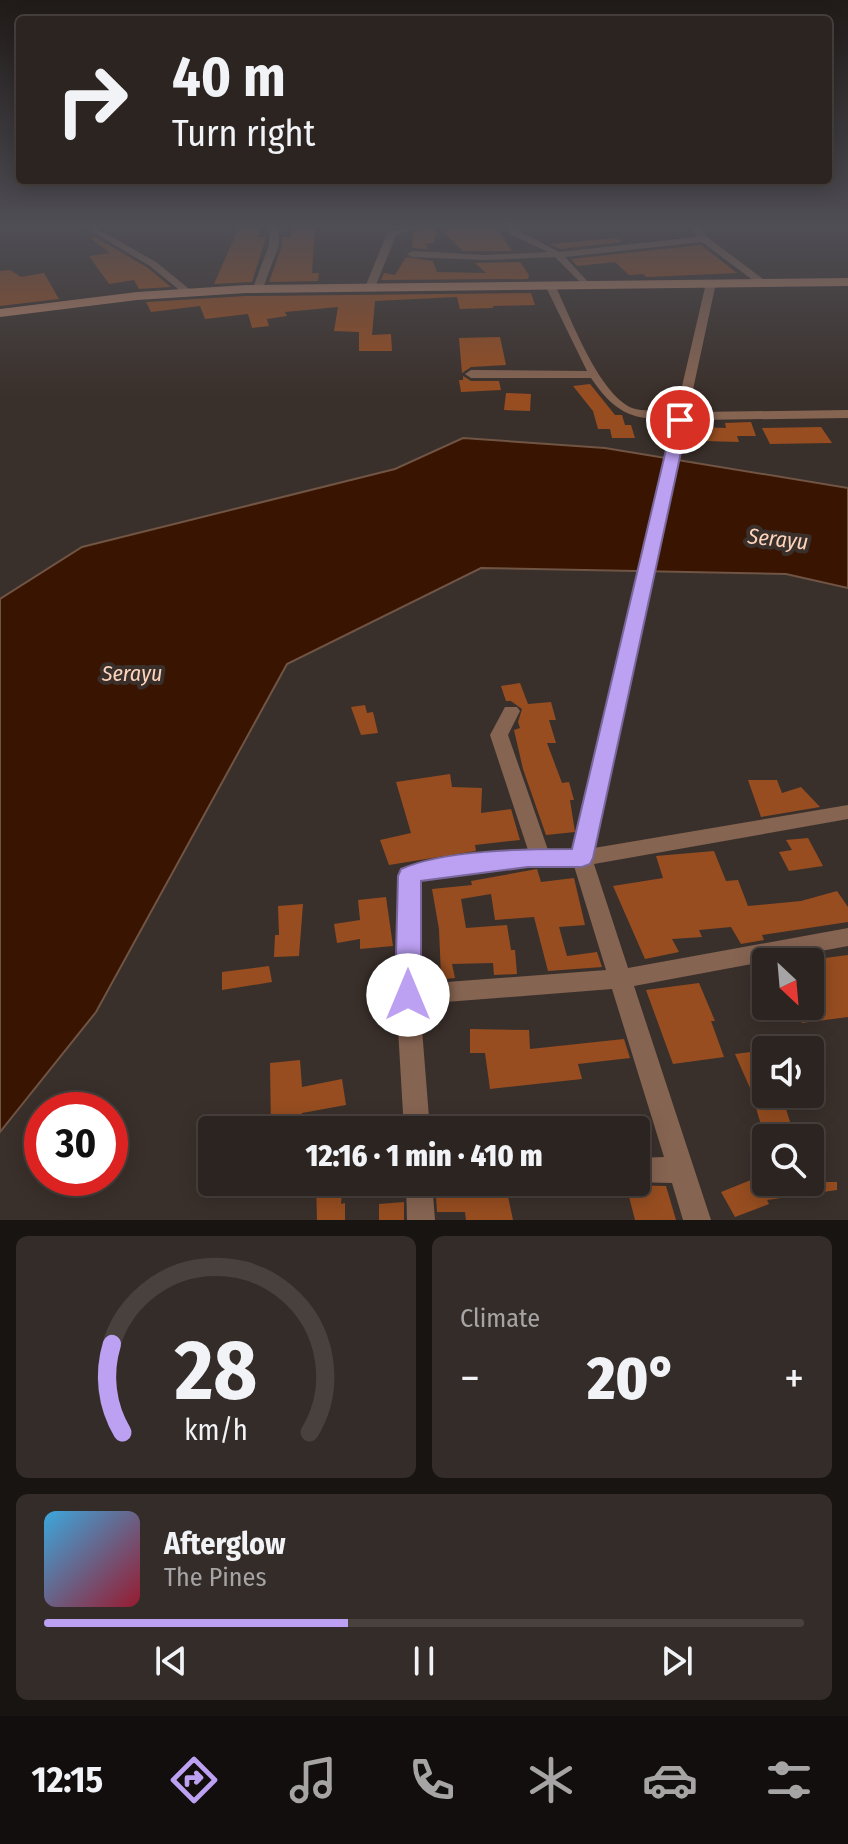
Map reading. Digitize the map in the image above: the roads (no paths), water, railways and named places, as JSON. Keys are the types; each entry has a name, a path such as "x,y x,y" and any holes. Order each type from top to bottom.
{"main road":[{"path":"0,313 188,292 258,288 369,290 714,283"}],"street":[{"path":"178,283 188,292"},
{"path":"258,288 260,283"},
{"path":"369,290 372,283"},
{"path":"697,1220 582,858 711,283"},
{"path":"550,285 593,375 619,405 630,411 671,414"},
{"path":"471,374 593,375"},
{"path":"698,416 848,414"},
{"path":"511,711 499,735 541,858"},
{"path":"416,1116 408,995 409,876 422,870 541,858 582,858 848,812"},
{"path":"408,995 620,979 848,937"},
{"path":"650,1171 681,1170"},
{"path":"420,1196 421,1220"}],"water":[{"name":"Serayu","path":"463,438 605,448 848,488 848,588 786,574 481,568 287,664 96,1012 32,1092 24,1092 24,1102 0,1132 0,599 82,547 395,469"}]}
